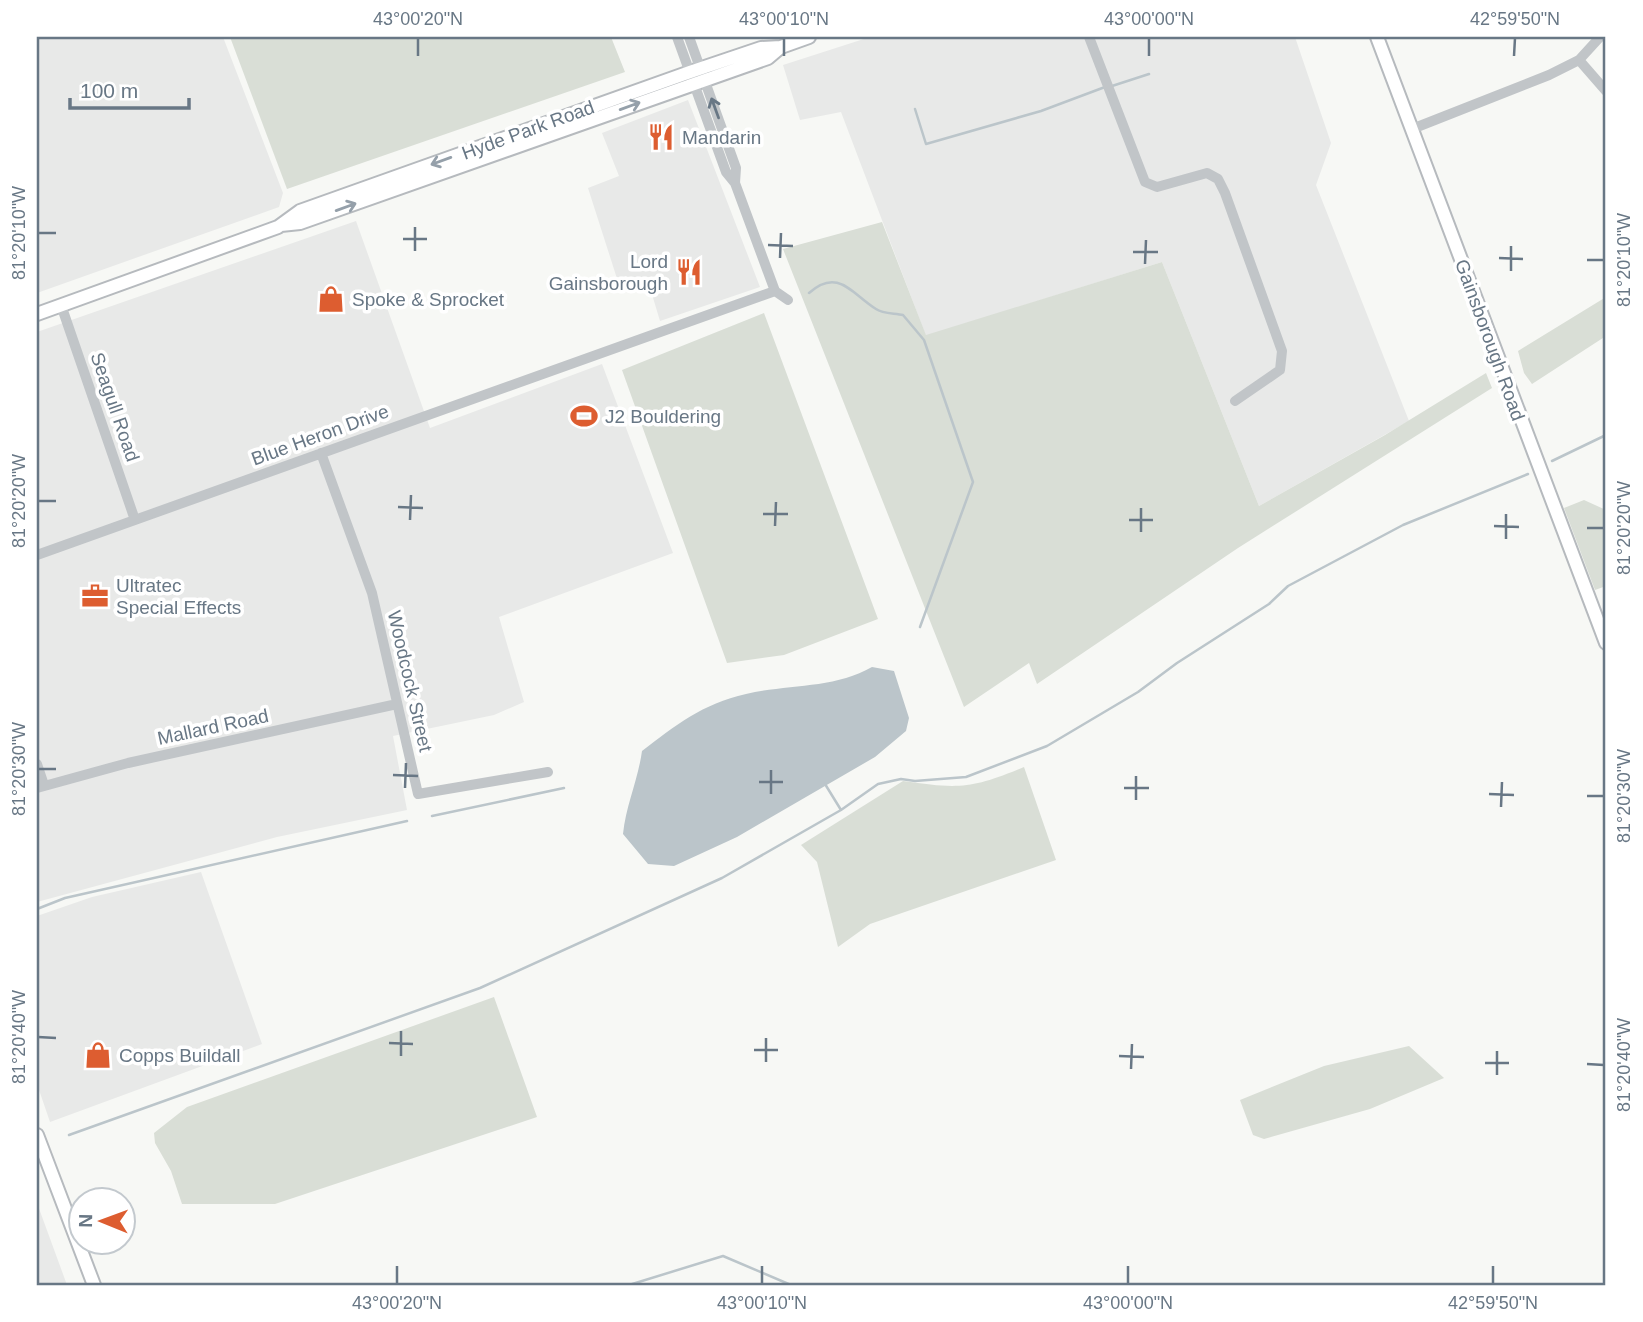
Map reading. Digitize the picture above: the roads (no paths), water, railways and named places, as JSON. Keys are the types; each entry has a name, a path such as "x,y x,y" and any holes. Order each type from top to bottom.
{"main road":[{"name":"Hyde Park Road","path":"37,314 281,225 300,223 697,76 768,58 781,47 809,37"},
{"name":"Gainsborough Road","path":"1377,37 1606,643"},
{"path":"37,1135 94,1285"}],"street":[{"path":"677,37 697,76"},
{"path":"689,37 697,76 726,172 735,183 775,291 788,300"},
{"path":"1089,37 1145,182 1157,187 1207,173 1218,179 1225,193 1282,351 1280,370 1235,401"},
{"path":"1412,130 1549,75 1579,60 1600,37"},
{"path":"1579,60 1606,91"},
{"name":"Blue Heron Drive","path":"37,555 775,291"},
{"name":"Seagull Road","path":"61,305 135,520"},
{"name":"Woodcock Street","path":"321,453 372,593 418,793 548,772"},
{"name":"Mallard Road","path":"41,787 128,763 397,704"},
{"path":"37,764 41,787"}],"waterway":[{"path":"1112,86 1149,74"},
{"path":"915,109 926,144 1041,111 1105,87"},
{"path":"809,293 828,282 837,283 852,290 879,311 903,315 924,340 973,482 920,627"},
{"path":"1552,461 1606,435"},
{"path":"69,1135 480,988 722,878 841,810 878,784 901,779 915,781 966,777 1047,746 1138,692 1177,663 1269,604 1288,586 1403,525 1528,474"},
{"path":"825,784 841,810"},
{"path":"432,816 564,788"},
{"path":"37,909 65,898 407,821"},
{"path":"629,1285 723,1256 791,1285"}],"place":[{"name":"Mandarin","path":"661,137"},
{"name":"Lord Gainsborough","path":"689,272"},
{"name":"Spoke & Sprocket","path":"331,299"},
{"name":"J2 Bouldering","path":"584,416"},
{"name":"Ultratec Special Effects","path":"95,596"},
{"name":"Copps Buildall","path":"98,1055"}]}
